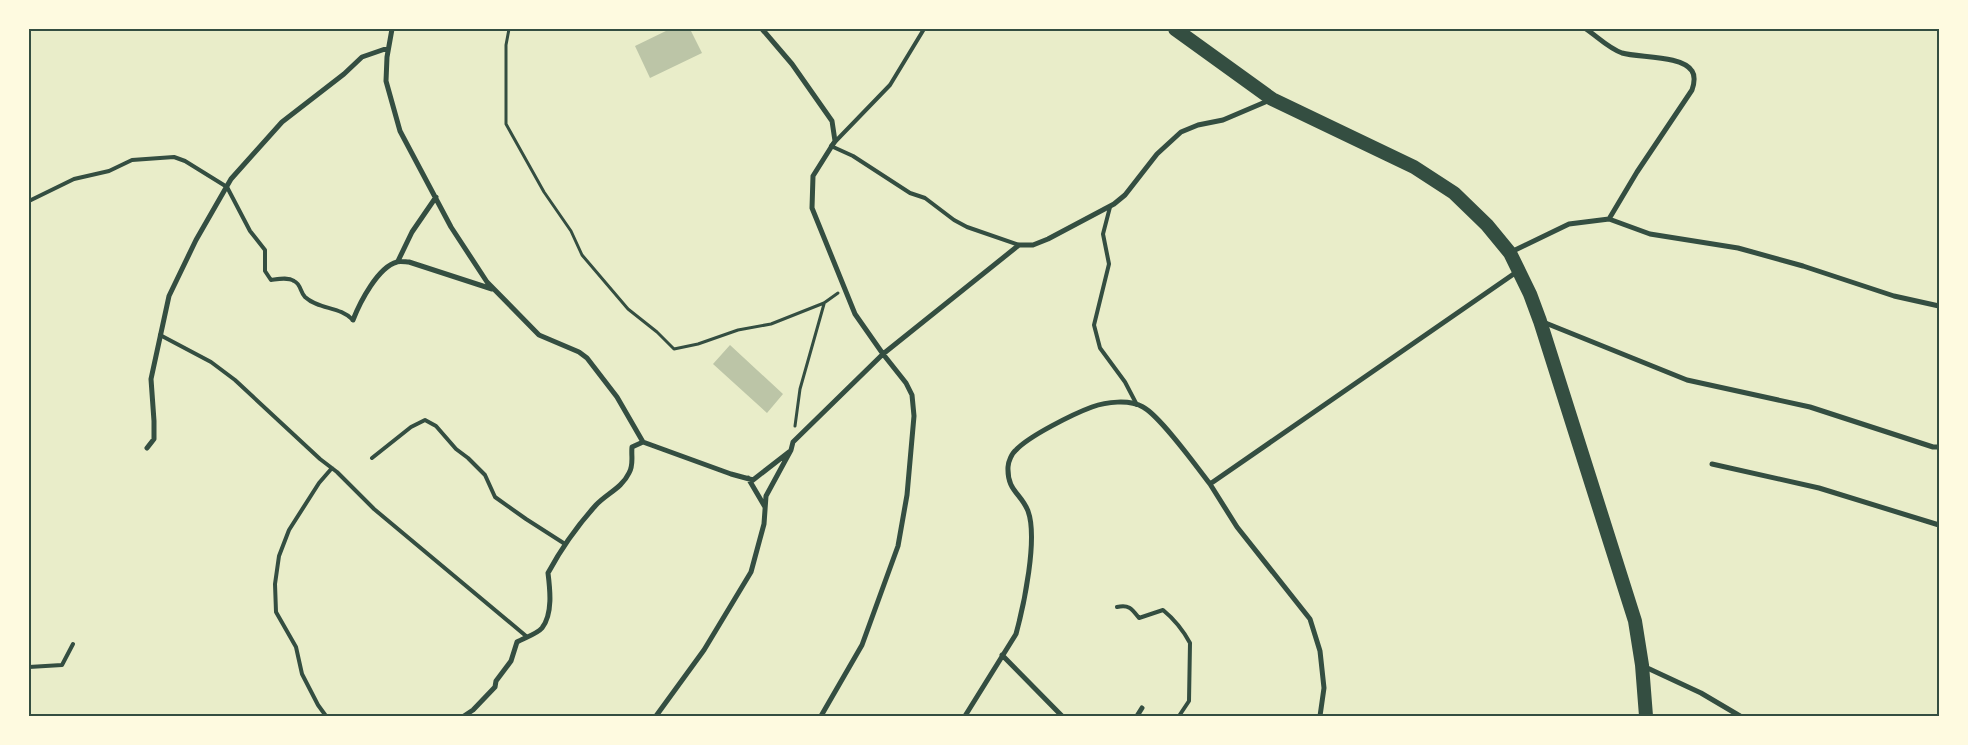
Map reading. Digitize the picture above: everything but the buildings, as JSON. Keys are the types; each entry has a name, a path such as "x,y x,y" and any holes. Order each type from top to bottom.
{"highway":[{"path":"1175,29 1272,99 1414,166 1454,193 1487,225 1510,253 1530,294 1540,321 1635,621 1642,665 1646,716"}],"street":[{"path":"392,29 388,48 386,81 400,132 451,227 487,282 540,335 579,352 587,358 616,397 643,442 753,480 791,450"},
{"path":"762,29 792,64 832,122 835,141 813,176 812,208 856,314 912,394 914,416 907,494 898,546 862,645 821,716"},
{"path":"1586,29 1604,43 1621,52 1683,63 1692,71 1694,79 1692,90 1637,172 1610,219"},
{"path":"147,448 154,439 150,378 169,296 196,240 231,179 282,122 344,74 362,57 388,48"},
{"path":"656,716 704,650 751,572 764,524 766,496 791,450 793,442 883,354 1019,246 1033,245 1048,239 1110,207 1125,195 1157,154 1181,132 1198,125 1223,120 1272,99"},
{"path":"353,320 357,308 382,271 398,261 412,232 436,197"},
{"path":"1510,253 1569,224 1610,219 1650,234 1738,248 1804,266 1894,296 1939,306"},
{"path":"398,261 409,262 495,290"},
{"path":"1210,484 1518,270"},
{"path":"1540,321 1687,380 1810,408 1933,447 1939,447"},
{"path":"965,716 1016,634 1020,621 1033,543 1032,527 1027,509 1012,488 1009,478 1008,465 1014,451 1032,438 1092,407 1121,402 1143,407 1158,420 1210,484 1237,527 1310,619 1320,651 1324,688 1320,716"},
{"path":"464,716 473,710 495,687 496,680 511,661 517,642 541,630 548,617 550,586 548,573 565,544 598,503 625,481 632,466 632,447 643,442"},
{"path":"1712,464 1819,488 1939,525"},
{"path":"748,478 765,507"},
{"path":"1002,655 1062,716"},
{"path":"1642,665 1740,716"},
{"path":"1136,716 1142,708"}],"lane":[{"path":"924,29 890,85 831,146 853,156 910,193 924,198 967,227 1019,246"},
{"path":"29,201 74,178 109,171 132,160 174,157 185,161 227,187 250,231 265,250 265,271 271,280 284,278 294,280 300,285 303,296 321,307 347,313 353,320"},
{"path":"1110,207 1103,234 1109,264 1094,325 1100,348 1124,382 1137,405"},
{"path":"160,335 224,371 332,468 374,509 526,636"},
{"path":"372,458 412,427 425,420 436,426 456,449 485,475 495,497 565,544"},
{"path":"326,716 302,674 296,648 276,612 275,584 279,556 289,530 319,483 332,468"},
{"path":"1117,607 1124,605 1131,607 1139,618 1163,610 1173,618 1190,643 1189,702 1179,716"},
{"path":"29,667 62,665 73,644"}],"path":[{"path":"509,29 506,45 506,124 544,192 572,230 582,255 628,309 658,332 674,349 698,344 738,330 771,324 824,303 844,287"},
{"path":"793,442 800,389 824,303"}]}
